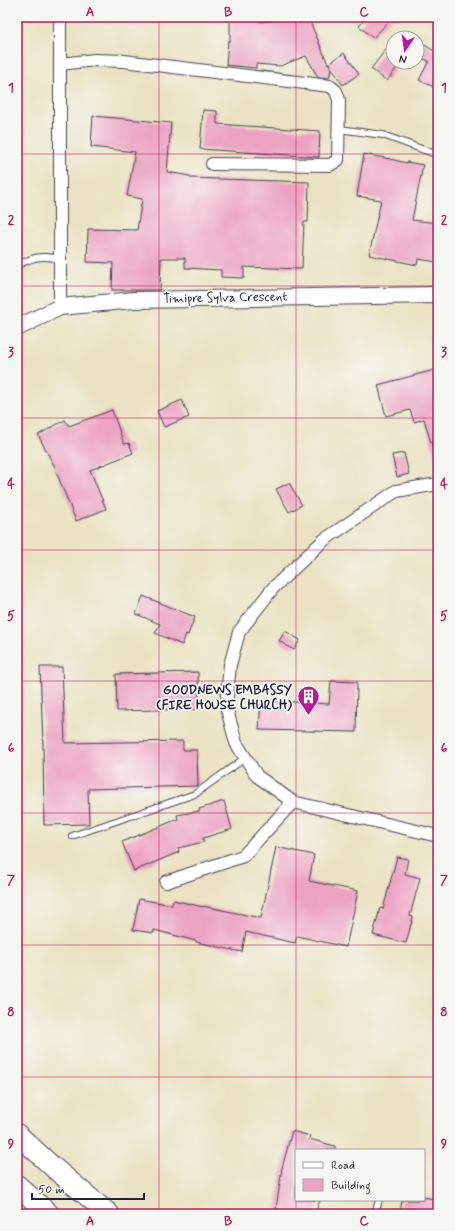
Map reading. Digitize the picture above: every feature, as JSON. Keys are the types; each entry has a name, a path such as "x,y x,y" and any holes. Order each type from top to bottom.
{"main road":[{"path":"17,1134 54,1168 109,1214"},
{"path":"17,1185 49,1214"}],"street":[{"path":"60,17 60,306"},
{"path":"60,64 95,60 124,61 330,86 336,91 339,100 338,160 330,165 212,164"},
{"name":"Timipre Sylva Crescent","path":"17,328 60,306 134,300 438,295"},
{"path":"438,484 396,491 324,540 273,588 240,632 230,666 226,706 236,743 257,776 293,802 438,836"},
{"path":"166,882 243,856 293,802"}],"lane":[{"path":"339,129 383,135 438,155"},
{"path":"17,266 33,257 44,256 55,258 60,268"},
{"path":"72,836 195,794 245,758"},
{"path":"375,1214 379,1201"}],"building":[{"path":"230,17 260,17 260,22 308,17 328,64 344,53 359,74 343,85 329,64 331,69 329,78 318,77 306,56 280,66 256,64 256,68 226,65 228,41 230,41"},
{"path":"368,17 393,17 373,38 359,26"},
{"path":"438,44 438,89 419,80 429,61 425,59 425,45 434,51"},
{"path":"385,50 385,70 395,70 387,81 371,69"},
{"path":"203,110 217,111 217,124 320,131 319,157 200,149"},
{"path":"93,116 171,123 167,172 190,176 190,178 309,182 308,222 304,222 302,269 244,267 244,278 221,277 221,270 185,268 185,258 161,258 160,290 112,290 113,263 87,262 88,229 137,230 142,199 127,196 135,152 91,147"},
{"path":"364,154 423,165 412,220 438,223 438,262 418,259 417,265 369,255 381,200 357,196"},
{"path":"438,369 438,455 435,456 424,419 414,422 410,410 386,416 378,385"},
{"path":"182,400 189,417 164,427 157,411"},
{"path":"112,410 124,444 129,443 133,453 90,470 106,509 76,521 56,469 38,435 65,420 69,426"},
{"path":"404,453 409,474 397,477 392,455"},
{"path":"289,483 302,505 289,512 276,489"},
{"path":"143,596 195,617 188,635 186,634 182,645 155,633 160,624 136,614"},
{"path":"285,631 300,640 294,650 279,641"},
{"path":"40,667 62,667 65,743 183,741 183,750 197,750 198,786 88,789 89,824 44,825"},
{"path":"198,672 199,709 117,711 116,674"},
{"name":"GOODNEWS EMBASSY (FIRE HOUSE CHURCH)","path":"331,681 357,682 356,732 259,730 261,700 329,704"},
{"path":"224,801 232,829 203,838 204,842 178,848 179,852 134,871 122,842 178,819 177,815 200,811 199,809"},
{"path":"276,847 314,855 309,881 358,891 346,947 297,936 295,943 246,932 242,952 196,942 154,930 154,933 133,930 139,899 172,905 173,900 261,918"},
{"path":"397,857 408,859 405,874 420,878 410,916 413,917 406,943 373,935 380,908 383,909"},
{"path":"292,1131 310,1136 309,1139 335,1146 335,1149 295,1149 295,1201 320,1201 315,1214 303,1214 276,1209 282,1168"},
{"path":"425,1197 438,1200 438,1214 400,1214 402,1201 425,1201"}],"place":[{"name":"GOODNEWS EMBASSY (FIRE HOUSE CHURCH)","path":"308,716"}]}
